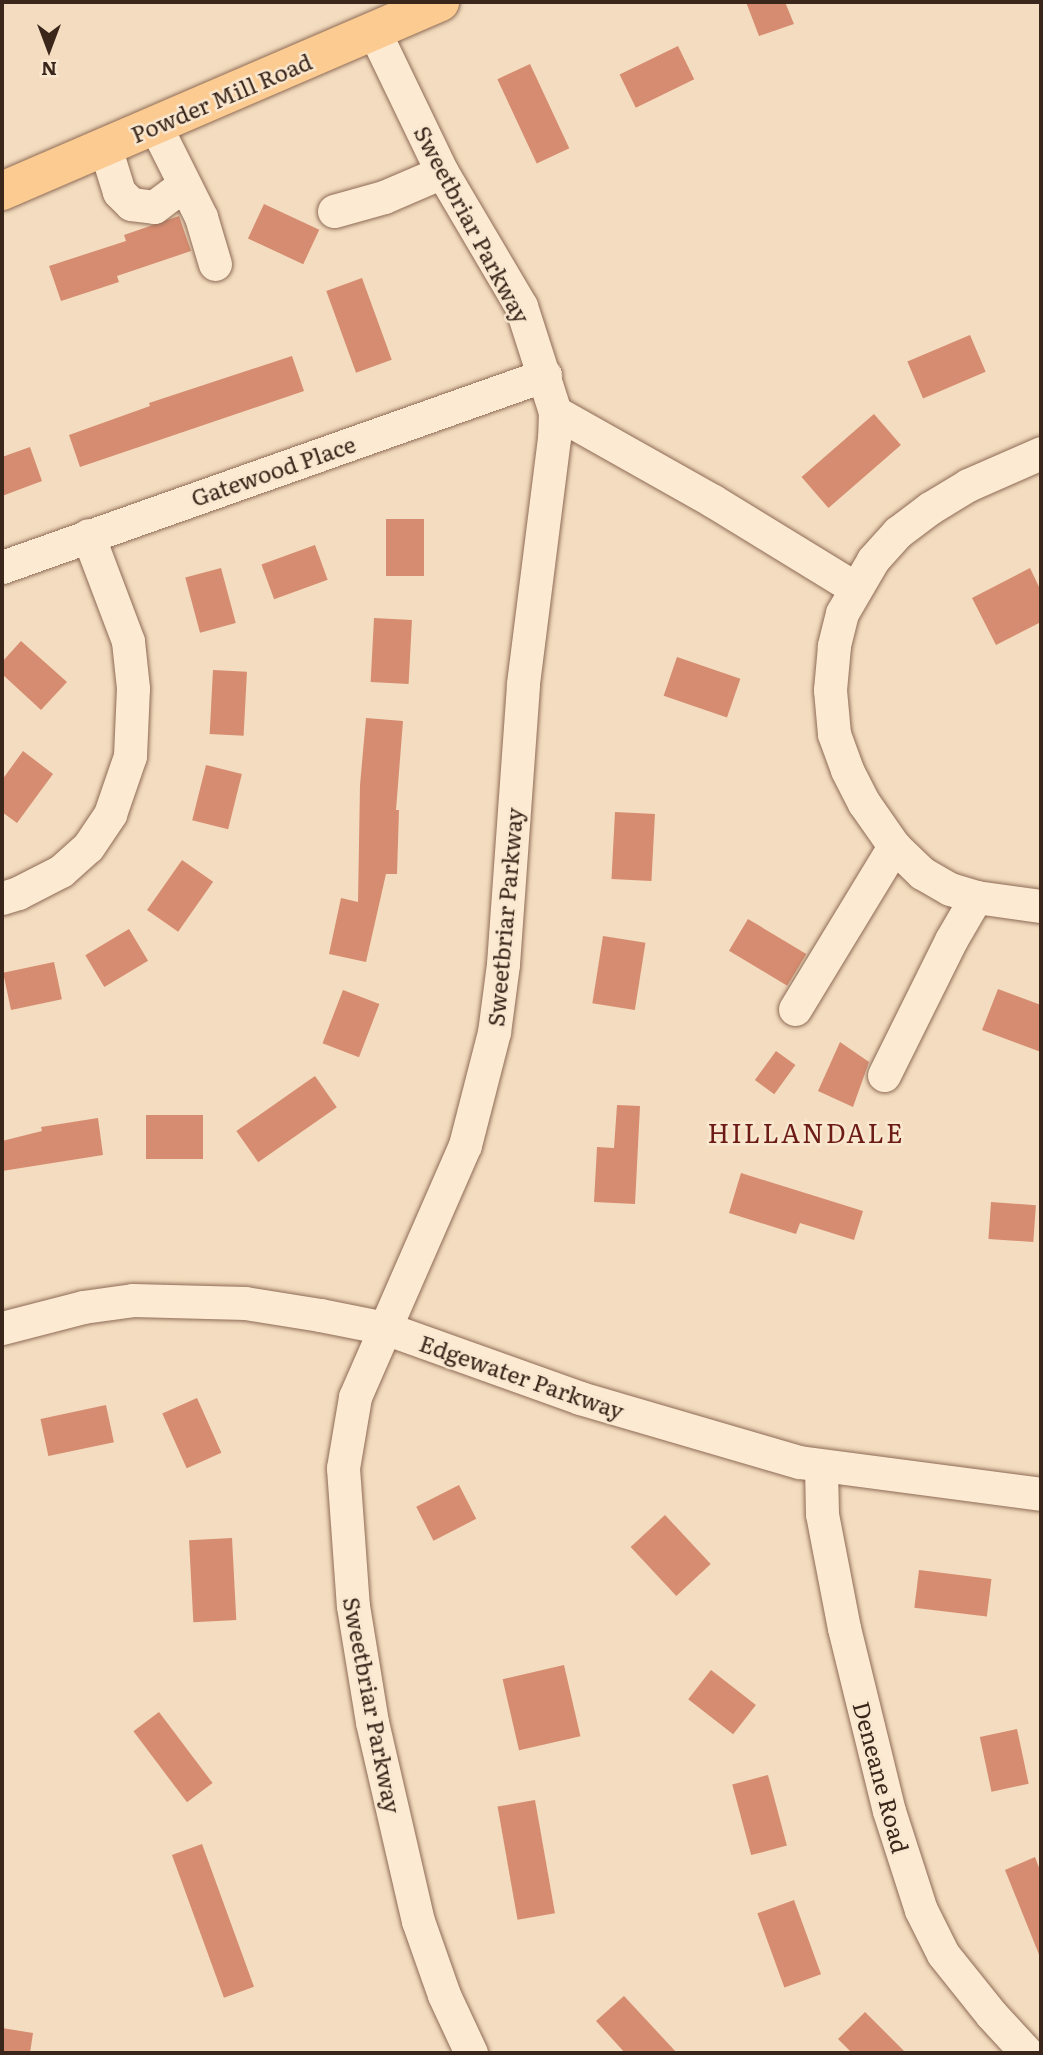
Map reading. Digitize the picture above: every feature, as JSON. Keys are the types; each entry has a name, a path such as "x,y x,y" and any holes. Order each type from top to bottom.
{"main road":[{"name":"Powder Mill Road","path":"2,191 440,2"}],"street":[{"name":"Sweetbriar Parkway","path":"374,31 443,172 521,306 555,412 523,685 503,964 494,1032 465,1144 355,1397 345,1444 342,1490 352,1606 372,1722 418,1921 444,1995 471,2053"},
{"path":"155,125 201,217 215,264"},
{"path":"105,147 120,192 131,204 154,207 183,185"},
{"path":"334,211 384,197 443,172"},
{"name":"Gatewood Place","path":"2,567 545,375"},
{"path":"555,412 713,501 855,588"},
{"path":"1041,453 968,485 898,532 855,588 842,613 834,646 830,690 834,734 864,803 894,846 922,873 950,889 976,897 1041,906"},
{"path":"2,898 61,871 88,847 110,814 130,756 133,688 128,641 88,535"},
{"path":"795,1009 894,846"},
{"path":"884,1075 951,940 976,897"},
{"name":"Edgewater Parkway","path":"2,1328 83,1307 133,1300 245,1303 386,1328 580,1398 821,1467 1041,1494"},
{"name":"Deneane Road","path":"821,1467 822,1514 844,1628 889,1811 921,1910 943,1954 991,2014 1027,2053"}],"building":[{"path":"746,2 785,2 794,24 759,36"},
{"path":"678,46 694,79 636,108 620,74"},
{"path":"530,64 569,148 537,164 497,79"},
{"path":"264,204 319,230 303,264 248,238"},
{"path":"179,216 191,251 117,276 119,282 61,301 49,266 126,241 124,235"},
{"path":"362,278 392,360 356,373 326,291"},
{"path":"970,335 986,372 923,398 907,362"},
{"path":"292,356 304,391 80,467 69,435 150,406 149,403"},
{"path":"874,414 901,445 828,508 802,477"},
{"path":"30,447 42,481 2,496 2,457"},
{"path":"386,519 424,519 424,576 386,576"},
{"path":"315,545 328,580 274,599 261,564"},
{"path":"221,568 236,623 200,633 185,578"},
{"path":"1030,568 1041,591 1041,622 996,645 972,598"},
{"path":"374,618 412,620 409,684 371,682"},
{"path":"21,641 67,682 41,710 2,674 2,662"},
{"path":"677,657 740,679 727,718 664,696"},
{"path":"213,670 247,672 244,736 210,734"},
{"path":"366,718 403,721 396,810 399,810 397,874 386,874 366,962 329,954 341,898 358,902 360,785"},
{"path":"23,751 53,774 17,823 2,812 2,780"},
{"path":"206,765 242,774 228,829 192,820"},
{"path":"615,812 655,814 651,881 611,879"},
{"path":"182,860 213,882 178,932 147,910"},
{"path":"748,919 806,954 787,986 729,951"},
{"path":"129,929 148,961 104,987 85,955"},
{"path":"603,936 645,943 635,1010 592,1003"},
{"path":"54,962 62,999 11,1010 3,973"},
{"path":"998,989 1041,1005 1041,1052 982,1030"},
{"path":"343,990 379,1004 359,1057 323,1043"},
{"path":"840,1042 869,1062 853,1107 818,1091"},
{"path":"776,1051 795,1065 774,1094 755,1080"},
{"path":"315,1076 337,1107 258,1162 236,1131"},
{"path":"617,1105 640,1106 635,1204 594,1202 597,1147 614,1148"},
{"path":"146,1115 203,1115 203,1159 146,1159"},
{"path":"98,1118 103,1155 2,1171 2,1141 42,1131 41,1127"},
{"path":"741,1173 863,1211 854,1240 800,1223 796,1234 729,1213"},
{"path":"991,1202 1036,1205 1033,1242 988,1239"},
{"path":"197,1398 221,1453 187,1468 162,1413"},
{"path":"106,1405 114,1442 48,1456 40,1419"},
{"path":"459,1485 476,1519 433,1541 416,1507"},
{"path":"665,1515 711,1564 676,1596 631,1547"},
{"path":"232,1538 236,1620 193,1622 189,1540"},
{"path":"919,1570 991,1579 987,1617 914,1608"},
{"path":"564,1665 580,1736 519,1750 503,1679"},
{"path":"711,1670 756,1705 733,1734 688,1699"},
{"path":"159,1712 213,1783 187,1802 133,1731"},
{"path":"1017,1729 1029,1784 991,1792 980,1737"},
{"path":"768,1775 787,1846 751,1855 732,1785"},
{"path":"535,1800 555,1913 518,1920 498,1807"},
{"path":"202,1844 254,1987 224,1998 172,1855"},
{"path":"1035,1857 1041,1873 1040,1957 1005,1870"},
{"path":"794,1900 821,1974 784,1988 757,1913"},
{"path":"624,1996 677,2053 625,2053 596,2021"},
{"path":"865,2012 906,2053 852,2053 838,2039"},
{"path":"2,2028 33,2033 30,2053 2,2053"}],"district":[{"name":"HILLANDALE","path":"806,1132"}]}
